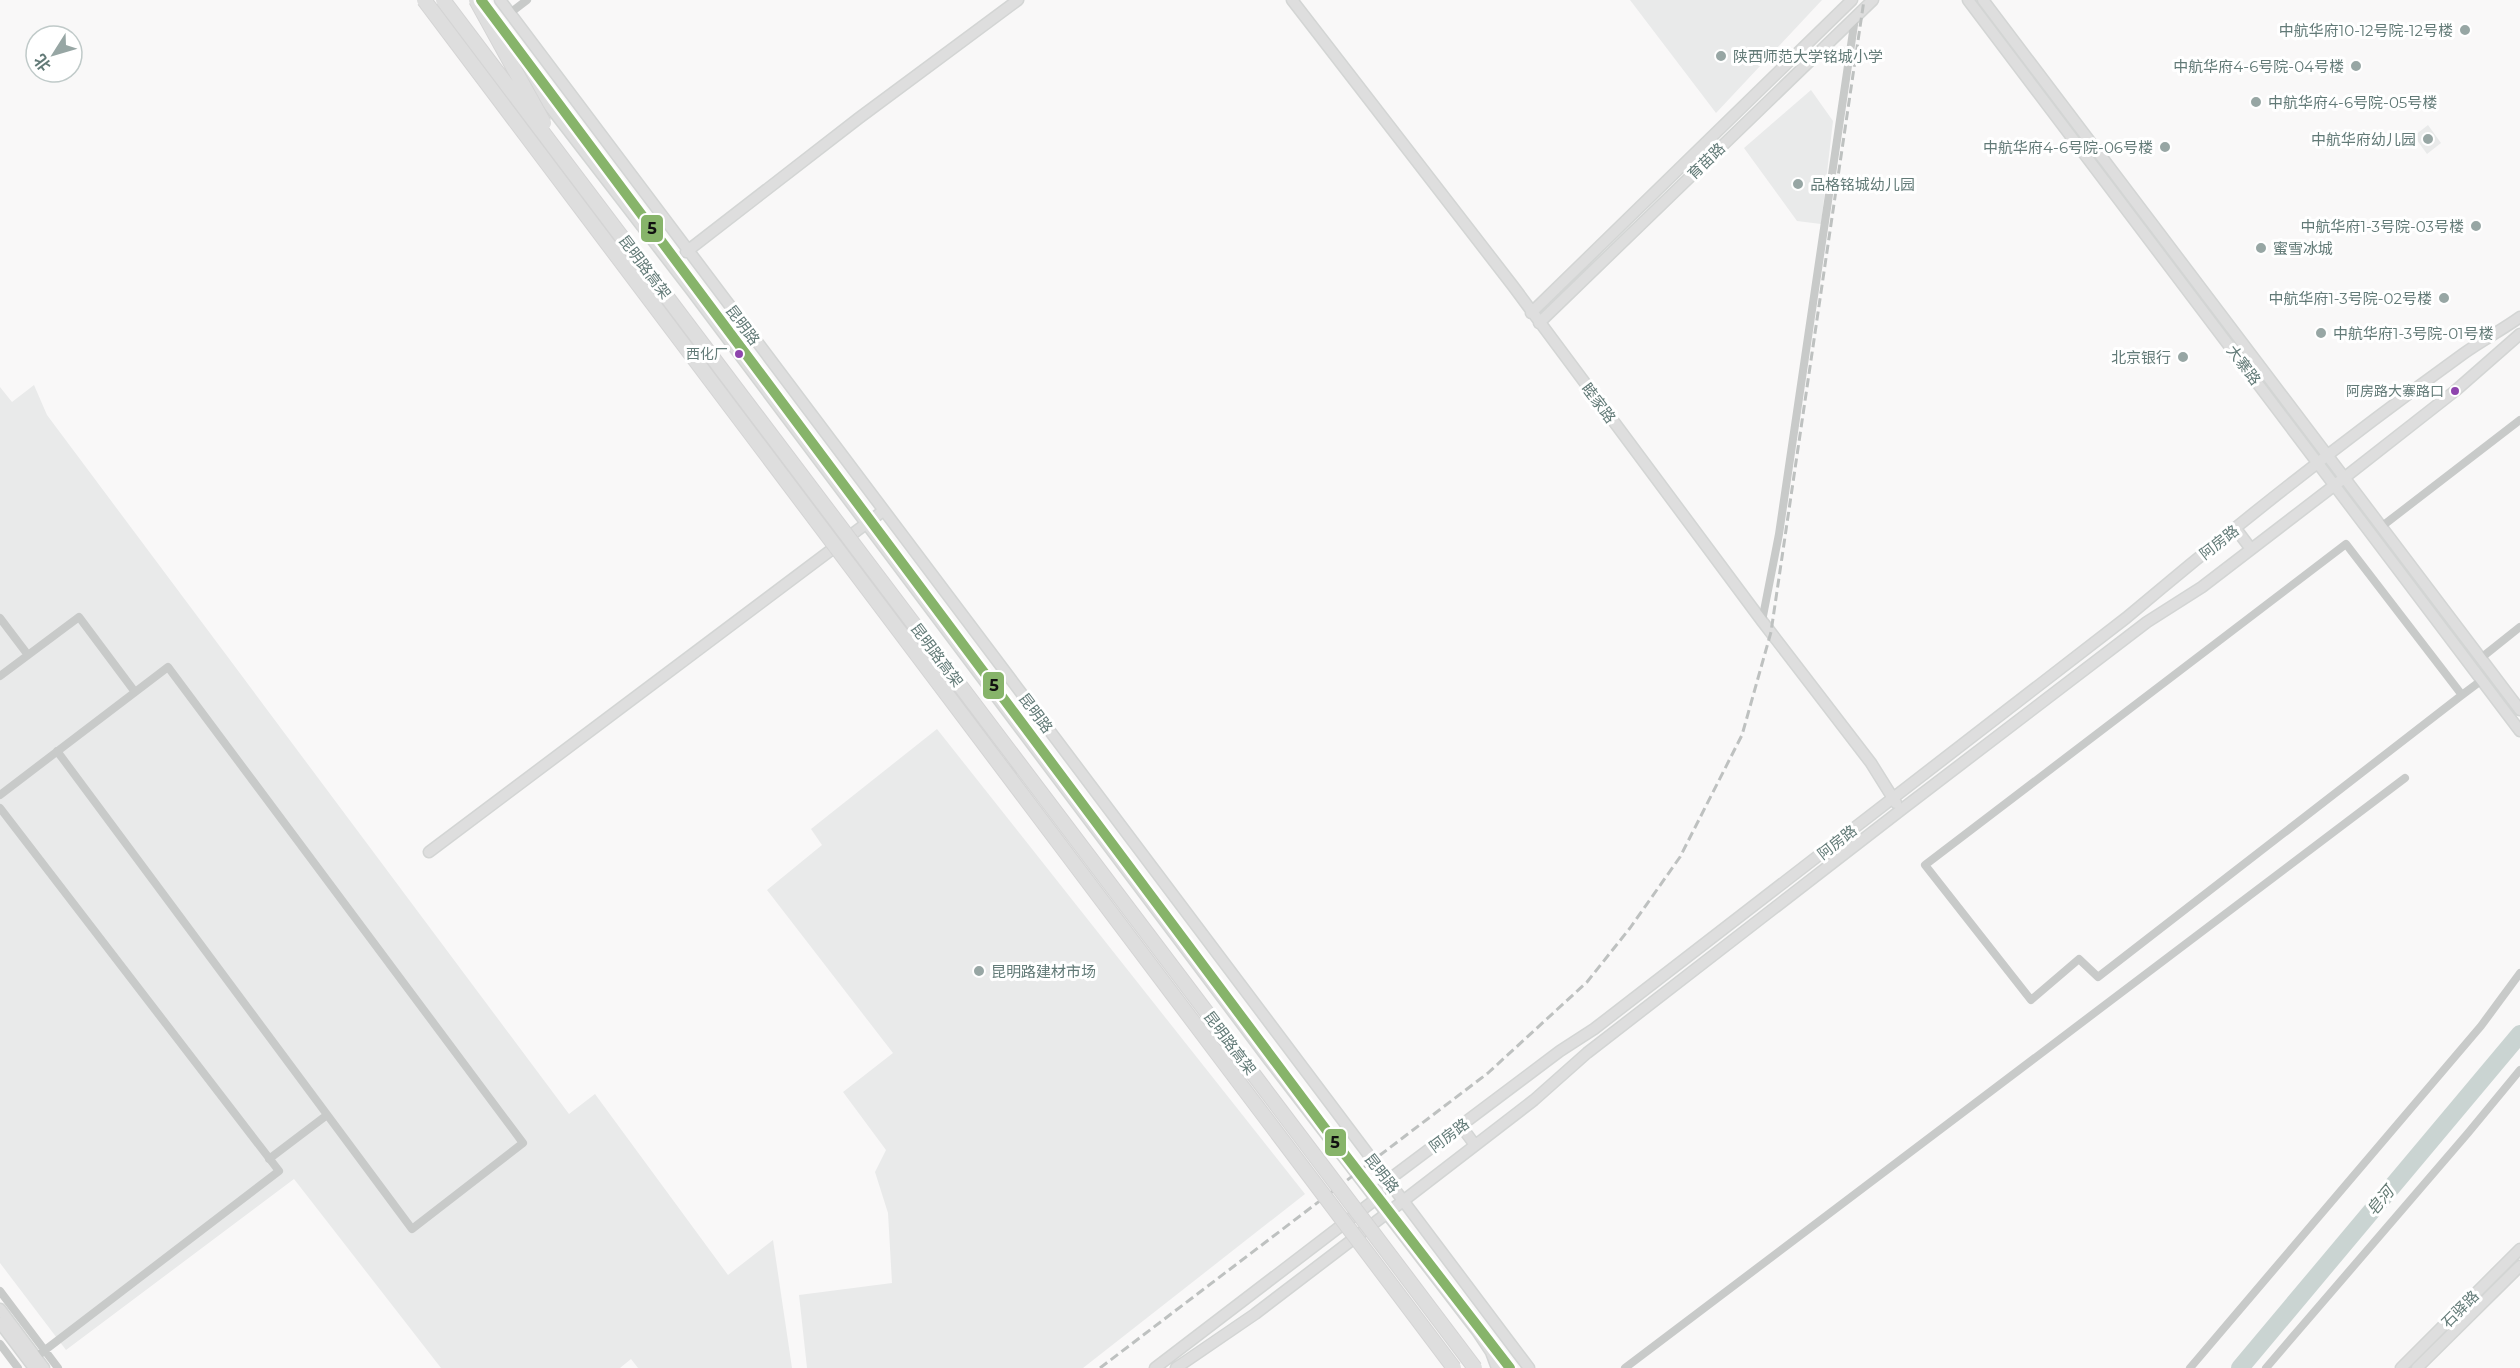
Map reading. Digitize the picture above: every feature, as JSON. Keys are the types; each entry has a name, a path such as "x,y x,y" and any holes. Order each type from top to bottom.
{"highway":[{"name":"昆明路高架","path":"424,0 1454,1368"},
{"name":"昆明路高架","path":"443,0 1475,1368"},
{"path":"476,0 567,164"}],"main road":[{"name":"昆明路","path":"468,0 691,290 1477,1331 1491,1352 1497,1368"},
{"name":"昆明路","path":"500,0 1529,1368"},
{"path":"687,251 859,118 1018,0"},
{"name":"睦家路","path":"1292,0 1513,286 1762,621 1871,763 1901,810"},
{"name":"育苗路","path":"1531,313 1852,0"},
{"name":"育苗路","path":"1539,323 1873,0"},
{"name":"大寨路","path":"1968,0 2323,461 2344,478 2520,710"},
{"name":"大寨路","path":"1983,0 2323,461 2334,485 2520,731"},
{"name":"阿房路","path":"1155,1368 1376,1199 1387,1181 1560,1051 1594,1029 2126,618 2236,529 2464,353 2520,317"},
{"name":"阿房路","path":"1176,1368 1255,1314 1534,1100 1587,1053 1901,810 2147,622 2202,587 2344,478 2455,391 2520,334"},
{"path":"429,852 883,511"},
{"path":"2236,529 2251,549"},
{"path":"1461,1126 1475,1145"},
{"name":"石驿路","path":"2401,1368 2520,1249"},
{"name":"石驿路","path":"2417,1368 2520,1266"},
{"path":"0,1309 44,1368"},
{"path":"0,1323 38,1359"}],"street":[{"path":"510,13 527,0"},
{"path":"1762,621 1779,534 1855,18"},
{"path":"2381,527 2520,420"},
{"path":"2462,695 2346,544 1925,865 2031,1000 2079,959 2098,977 2482,680"},
{"path":"0,676 79,617 135,692"},
{"path":"0,618 28,655"},
{"path":"2481,658 2520,627"},
{"path":"0,795 57,751 168,667 523,1143 412,1229 57,751"},
{"path":"1625,1368 2405,778"},
{"path":"0,808 279,1171 38,1359"},
{"path":"2190,1368 2481,1026 2520,973"},
{"path":"2266,1368 2520,1070"},
{"path":"269,1159 327,1115"},
{"path":"0,1291 38,1359 58,1368"},
{"path":"0,1344 18,1368"}],"shaded area":[{"name":"陕西师范大学铭城小学","path":"1630,0 1822,0 1716,113"},
{"name":"品格铭城幼儿园","path":"1811,90 1833,121 1821,224 1797,221 1744,148"},
{"name":"中航华府幼儿园","path":"2428,125 2441,143 2427,154 2414,136"},
{"path":"34,385 47,415 569,1114 595,1094 728,1275 773,1240 792,1368 638,1368 631,1359 620,1368 441,1368 294,1179 66,1350 0,1263 0,387 12,402"},
{"name":"昆明路建材市场","path":"937,729 1305,1194 1083,1368 807,1368 799,1295 892,1283 888,1213 875,1172 886,1150 843,1092 893,1053 767,890 822,845 811,829"}],"waterway":[{"name":"皂河","path":"2240,1368 2520,1034"}],"railway":[{"path":"1100,1368 1488,1073 1587,982 1630,928 1680,857 1742,735 1771,632 1864,0"}],"transit line":[{"name":"5","path":"481,0 1336,1143 1510,1368"}],"place":[{"name":"中航华府10-12号院-12号楼","path":"2465,30"},
{"name":"陕西师范大学铭城小学","path":"1721,56"},
{"name":"中航华府4-6号院-04号楼","path":"2356,66"},
{"name":"中航华府4-6号院-05号楼","path":"2256,102"},
{"name":"中航华府幼儿园","path":"2428,139"},
{"name":"中航华府4-6号院-06号楼","path":"2165,147"},
{"name":"品格铭城幼儿园","path":"1798,184"},
{"name":"中航华府1-3号院-03号楼","path":"2476,226"},
{"name":"蜜雪冰城","path":"2261,248"},
{"name":"中航华府1-3号院-02号楼","path":"2444,298"},
{"name":"中航华府1-3号院-01号楼","path":"2321,333"},
{"name":"西化厂","path":"739,354"},
{"name":"北京银行","path":"2183,357"},
{"name":"阿房路大寨路口","path":"2455,391"},
{"name":"昆明路建材市场","path":"979,971"}]}
